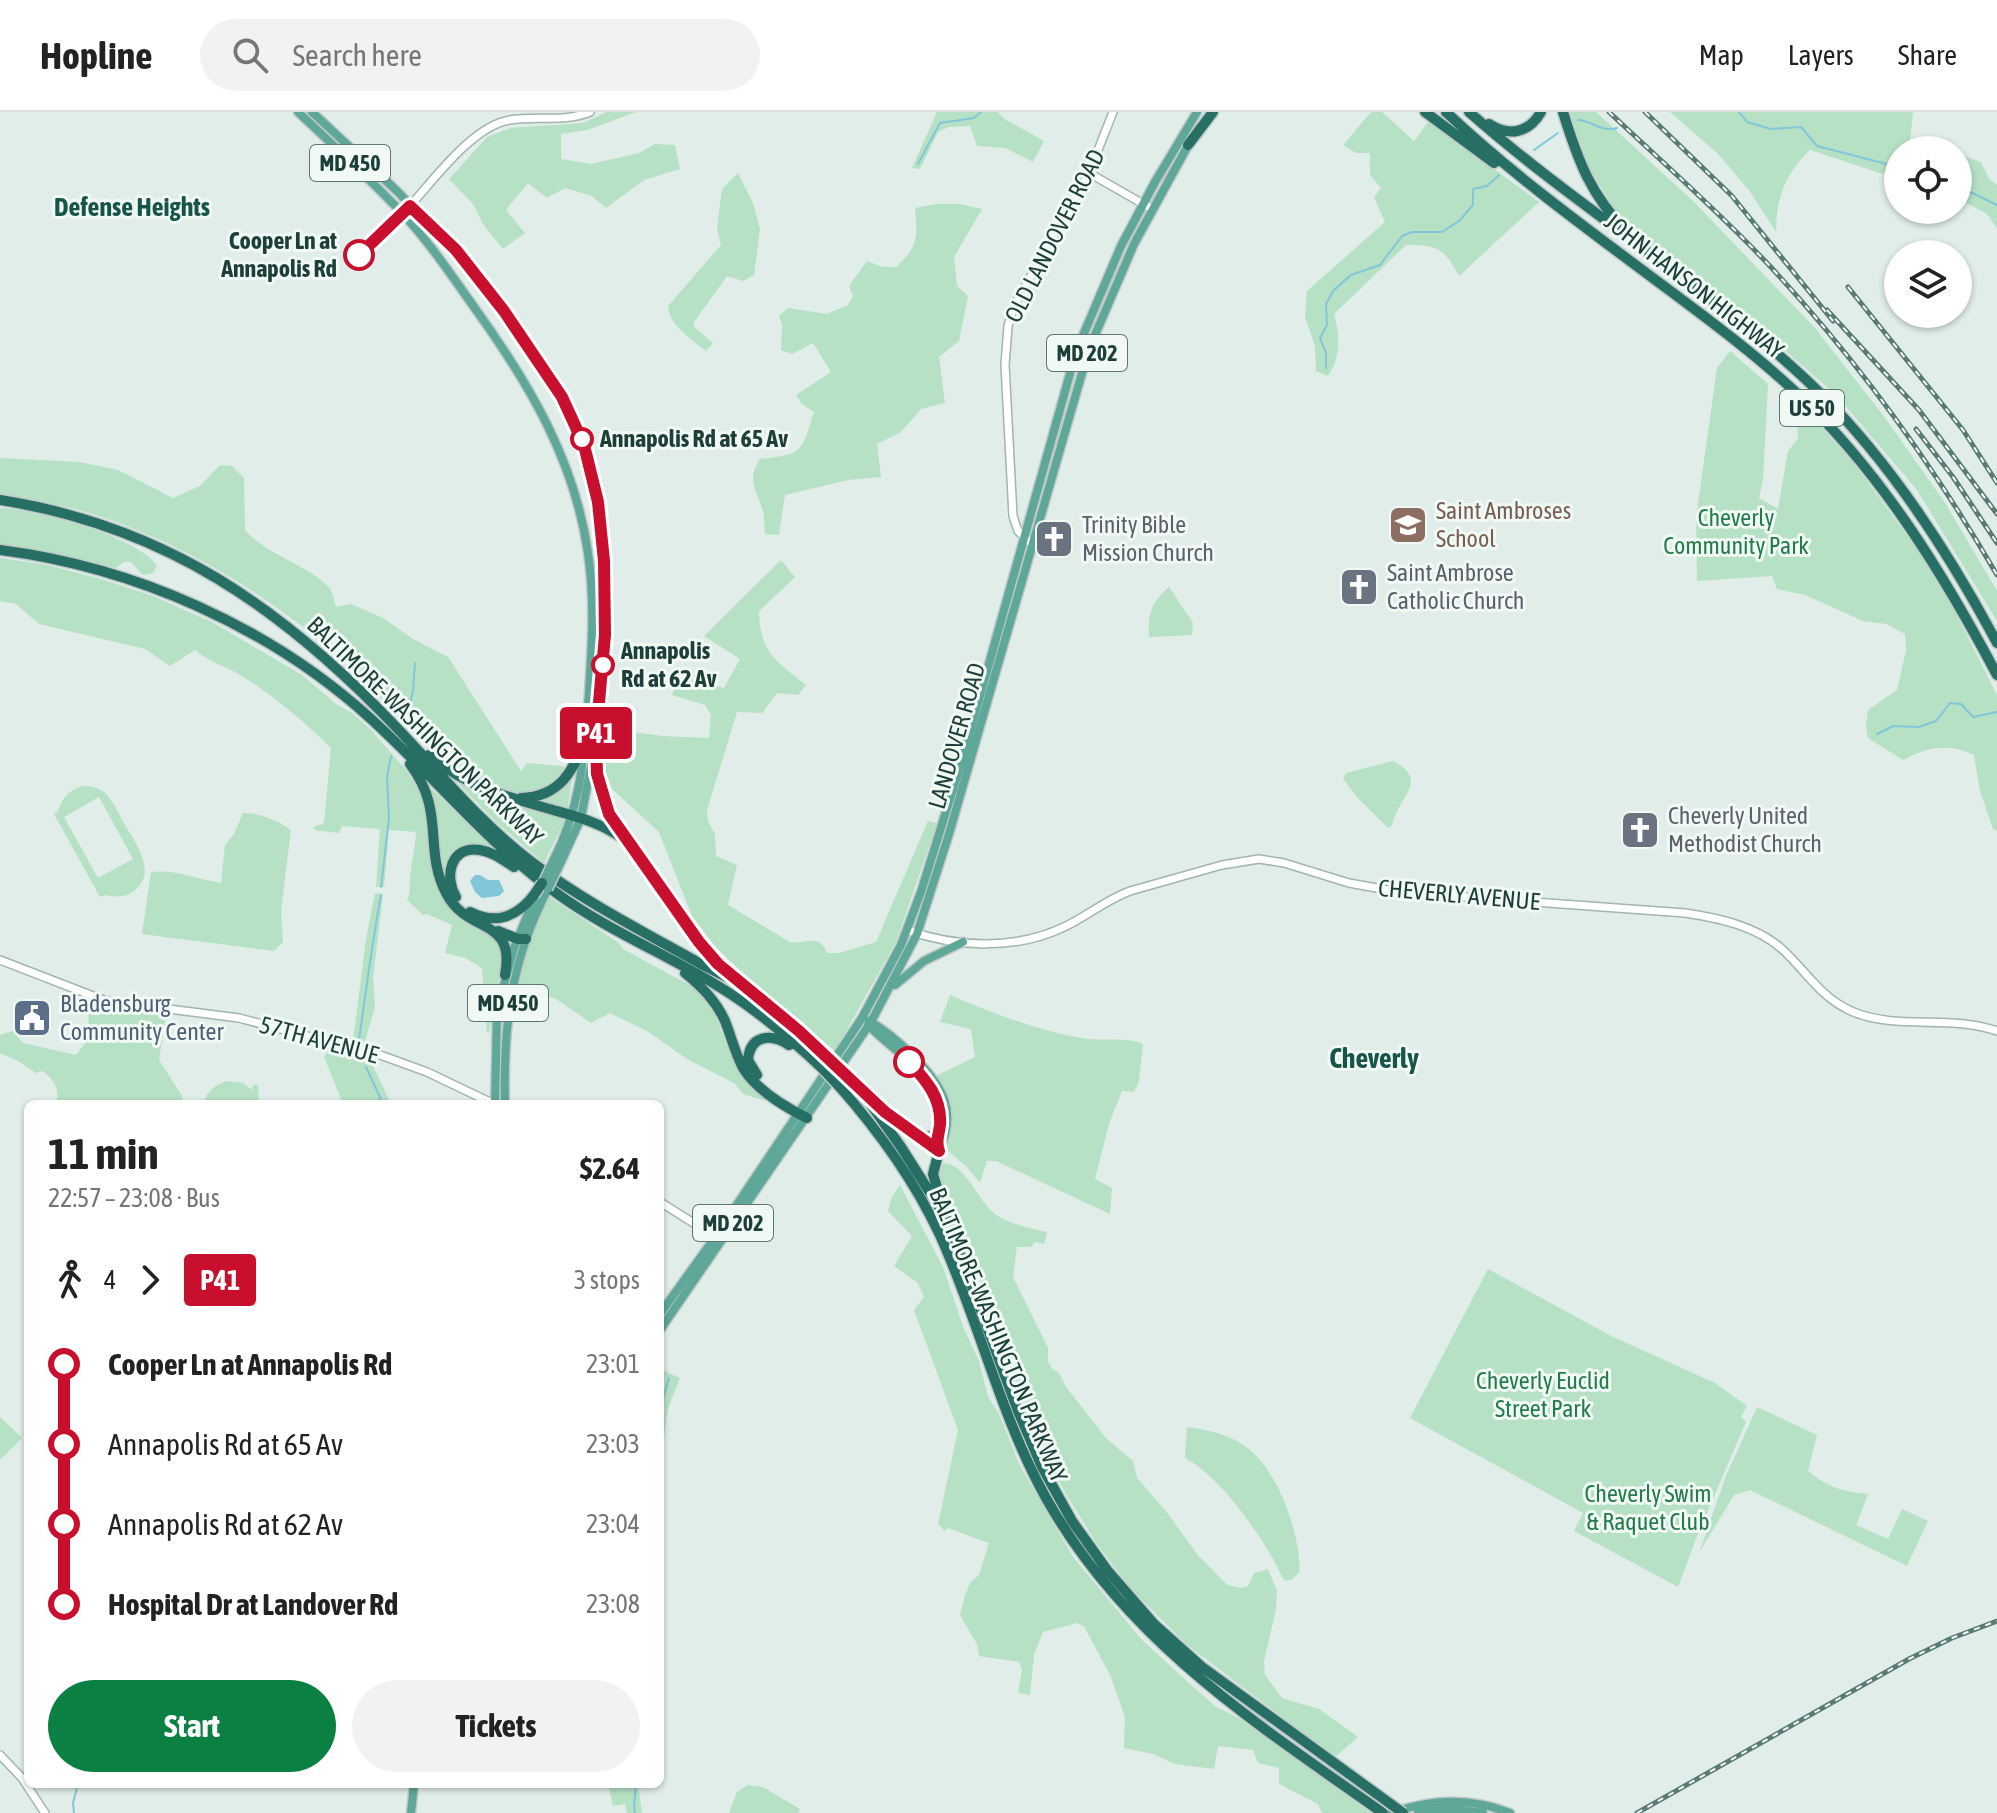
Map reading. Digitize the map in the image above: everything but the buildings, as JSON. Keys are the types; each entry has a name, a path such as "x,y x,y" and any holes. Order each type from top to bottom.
{"highway":[{"path":"1188,145 1211,112"},
{"path":"1425,112 1535,195 1556,205"},
{"name":"JOHN HANSON HIGHWAY","path":"1446,112 1556,205 1747,350 1826,422 1908,524 1997,675"},
{"path":"1470,112 1499,130 1513,132 1529,126 1541,112"},
{"name":"JOHN HANSON HIGHWAY","path":"1470,112 1537,170 1771,349 1820,393 1854,430 1926,523 1997,643"},
{"path":"1563,112 1575,153 1597,196 1627,233 1668,269"},
{"name":"BALTIMORE-WASHINGTON PARKWAY","path":"0,500 70,515 126,534 175,554 224,580 299,635 395,725 479,816 539,867 597,907 755,993 823,1064 874,1126 908,1176 956,1275 1028,1461 1062,1525 1096,1575 1147,1632 1182,1665 1386,1810 1403,1813"},
{"name":"BALTIMORE-WASHINGTON PARKWAY","path":"0,550 114,575 206,611 263,642 316,675 378,725 492,840 554,892 745,1003 823,1064 846,1074 855,1082 948,1221 1037,1457 1072,1521 1107,1570 1154,1624 1195,1662 1386,1810"},
{"path":"378,725 425,787 432,809 437,864 445,891 458,909 521,937"},
{"path":"395,725 454,775 478,787 602,825 631,845"},
{"path":"508,797 535,797 560,785 575,766 590,736"},
{"path":"590,736 602,797 614,822 710,955 755,993"},
{"path":"505,975 506,945 464,907 449,882 450,865 468,850 479,850 497,856 554,892"},
{"path":"483,921 515,914 536,899 542,883"},
{"path":"651,949 710,995 725,1021 745,1071 757,1084 802,1113"},
{"path":"802,1113 756,1074 749,1064 749,1052 759,1039 773,1037 823,1064"},
{"path":"855,1082 885,1112 939,1151 933,1174 948,1221"},
{"path":"922,1138 934,1135 940,1123"}],"main road":[{"name":"MD 450","path":"298,112 403,214 499,342 541,409 563,458 580,511 591,572 593,622 585,806 536,899 505,975 495,1021 494,1100"},
{"name":"MD 450","path":"312,112 456,250 504,311 562,397 584,445 599,513 605,576 605,635 577,817"},
{"name":"LANDOVER ROAD","path":"664,1324 802,1113 912,932 1076,352 1099,293 1143,204 1197,112"},
{"name":"LANDOVER ROAD","path":"802,1113 857,1045 889,991 949,834 1089,349 1119,275 1188,145"},
{"path":"585,806 594,686 590,677"},
{"name":"MD 450","path":"542,883 557,863"},
{"name":"MD 450","path":"505,1100 507,1014 521,937"},
{"path":"889,991 924,961 963,942"},
{"path":"862,1018 908,1052 940,1090 948,1116 939,1151"},
{"path":"870,1024 930,1087 938,1104 940,1123 936,1143 939,1151"},
{"path":"857,1045 869,1038 883,1040"},
{"name":"LANDOVER ROAD","path":"664,1309 719,1238"},
{"path":"411,1813 414,1788"},
{"path":"1386,1810 1452,1800 1510,1813"},
{"path":"1418,1813 1452,1809 1483,1813"}],"street":[{"path":"403,214 477,136 492,125 514,116 571,119 590,112"},
{"name":"OLD LANDOVER ROAD","path":"1033,545 1018,531 1013,516 1005,381 1006,337 1014,306 1089,173 1113,112"},
{"path":"1089,173 1152,209"},
{"name":"CHEVERLY AVENUE","path":"912,932 941,941 1003,943 1032,940 1066,926 1130,891 1229,863 1270,860 1349,883 1399,892 1685,913 1720,920 1749,929 1773,942 1823,994 1851,1011 1883,1020 1962,1024 1997,1031"},
{"name":"57TH AVENUE","path":"0,960 106,1001 239,1018 383,1056 425,1071 486,1100"},
{"path":"664,1204 719,1238"},
{"path":"0,1755 24,1782"},
{"path":"29,1788 45,1813"}],"green space":[{"path":"607,112 636,112 587,130 561,134 561,159 591,164 639,153 655,144 675,145 680,169 644,180 606,208 592,196 565,188 547,198 528,183 506,210 525,233 503,249 483,224 473,204 449,179 487,137 510,128 583,123"},
{"path":"937,112 998,112 1003,118 1044,141 1033,162 1005,148 977,146 970,126 949,127 938,132 920,169 912,168"},
{"path":"1371,112 1382,112 1414,141 1429,121 1539,202 1459,276 1449,259 1439,250 1406,245 1334,314 1338,346 1328,376 1316,371 1315,346 1305,317 1307,291 1385,222 1374,197 1381,188 1370,175 1370,153 1356,153 1343,145"},
{"path":"1570,112 1596,112 1693,201 1815,328 1886,419 1945,503 1997,591 1997,621 1917,490 1837,396 1752,321 1642,239 1614,208 1585,161"},
{"path":"1670,112 1913,112 1911,136 1884,136 1884,174 1810,150 1794,168 1784,187 1776,232 1749,190 1717,153"},
{"path":"1972,159 1981,162 1989,179 1997,185 1997,228 1986,213 1972,206"},
{"path":"738,173 753,203 760,229 754,275 743,281 727,276 694,322 694,327 713,343 706,351 677,326 668,306 721,245 717,229 722,189"},
{"path":"960,204 982,209 954,257 957,286 968,296 959,341 939,357 945,403 921,409 901,432 877,444 881,477 848,480 785,495 779,535 765,534 763,511 754,484 756,466 760,459 793,453 803,444 814,412 802,404 796,395 831,372 813,343 792,354 781,350 782,325 779,316 788,308 827,314 848,305 853,296 849,286 867,261 883,267 896,267 915,241 915,208"},
{"name":"Cheverly Community Park","path":"1730,351 1768,384 1763,479 1759,498 1778,509 1788,451 1798,439 1797,417 1809,414 1853,462 1917,549 1953,608 1997,695 1997,831 1993,829 1980,791 1974,755 1956,749 1938,748 1903,760 1868,738 1868,710 1897,690 1906,651 1905,634 1886,624 1863,621 1805,595 1777,589 1772,576 1697,581 1696,518 1717,368"},
{"path":"0,458 79,462 118,470 173,498 200,486 220,465 232,466 244,478 245,530 254,539 322,581 330,589 336,607 351,604 383,618 413,639 448,657 521,771 527,763 562,766 569,771 556,783 532,794 510,793 468,779 465,772 442,759 422,742 363,680 325,624 307,630 227,575 140,531 79,510 0,495"},
{"path":"0,508 60,519 107,534 145,554 157,565 153,573 143,575 131,562 124,562 116,568 0,546"},
{"path":"0,558 47,565 101,579 153,596 212,622 302,675 371,730 405,769 427,802 438,884 499,942 503,957 489,1033 482,968 465,958 445,953 452,925 423,915 407,900 416,832 389,830 384,887 376,887 380,829 342,826 339,833 314,830 314,827 324,823 331,748 320,737 259,687 195,650 170,666 145,649 39,624 16,604 0,601"},
{"path":"781,560 795,577 759,611 762,637 771,654 806,685 798,695 777,693 762,713 737,712 707,810 708,821 715,834 716,856 737,865 728,905 790,942 816,941 827,953 839,953 876,942 928,821 937,823 896,942 835,1051 715,946 692,916 659,832 612,789 602,761 611,729 709,738 711,715 705,705 672,695 680,675 724,688 740,659 704,636"},
{"path":"1169,587 1193,623 1192,635 1149,637 1152,609"},
{"path":"1393,761 1410,776 1411,783 1392,826 1388,828 1343,779 1346,773"},
{"path":"448,773 480,793 566,818 544,863 497,823"},
{"path":"573,774 567,811 528,801"},
{"path":"91,787 105,793 139,849 145,867 144,876 141,884 131,893 100,897 54,814 67,795 77,788","holes":["99,797 133,859 98,878 64,817"]},
{"path":"429,787 503,855 479,848 449,863 457,902 469,914 512,935 468,916 459,909 440,872 436,818"},
{"path":"243,813 268,818 291,830 281,911 283,942 274,951 142,934 151,872 178,873 221,883 225,845 234,834"},
{"path":"375,893 383,894 373,978 375,1007 364,1044 353,1041"},
{"path":"549,897 619,943 623,949 695,988 714,1013 743,1078 768,1098 766,1101 743,1094 734,1083 687,1059 647,1031 610,1013 591,1023 556,999 526,990 518,983 532,932"},
{"path":"950,995 1047,1030 1081,1038 1129,1040 1143,1044 1139,1081 1134,1092 1122,1091 1109,1124 1095,1179 1112,1188 1110,1214 996,1161 987,1161 980,1183 948,1151 946,1145 950,1130 934,1077 975,1057 971,1029 940,1022"},
{"path":"88,1004 107,1010 166,1015 159,1060 182,1100 57,1100 57,1090 50,1077 42,1071 36,1073 0,1053 0,1035 12,1031 23,1043 76,1055 89,1038"},
{"path":"329,1049 370,1060 389,1100 341,1100 324,1057"},
{"path":"228,1081 243,1083 252,1090 253,1085 258,1085 259,1100 205,1100 219,1084"},
{"path":"945,1163 961,1171 998,1216 1047,1232 1044,1244 1036,1242 1030,1247 1017,1247 1013,1277 1048,1348 1048,1361 1052,1369 1059,1373 1066,1387 1106,1438 1133,1461 1137,1478 1197,1554 1227,1585 1248,1586 1254,1573 1268,1569 1277,1591 1264,1661 1265,1675 1282,1698 1319,1709 1358,1737 1335,1757 1186,1644 1131,1589 1097,1544 1063,1489 1014,1380 967,1244 937,1183 939,1168"},
{"path":"900,1185 943,1267 964,1329 979,1361 988,1397 999,1414 1020,1466 1073,1557 1142,1640 1215,1706 1240,1719 1371,1813 1322,1813 1318,1804 1279,1784 1279,1768 1258,1763 1253,1750 1218,1746 1214,1769 1175,1764 1153,1754 1124,1748 1125,1717 1111,1677 1084,1626 1077,1623 1043,1632 1034,1655 1030,1695 1018,1693 1022,1670 1019,1662 979,1656 977,1644 960,1615 965,1595 970,1583 979,1575 989,1543 948,1528 945,1531 938,1524 958,1430 914,1310 924,1297 918,1283 894,1266 912,1236 888,1211"},
{"name":"Cheverly Euclid Street Park","path":"1488,1269 1611,1336 1715,1383 1747,1406 1741,1417 1746,1422 1678,1587 1574,1531 1583,1513 1410,1418"},
{"path":"664,1371 680,1378 668,1408 664,1438"},
{"path":"1757,1407 1817,1435 1808,1471 1836,1488 1868,1494 1856,1525 1888,1539 1902,1509 1928,1521 1907,1566 1750,1490 1734,1495 1699,1553 1726,1476"},
{"path":"0,1417 22,1438 0,1460"},
{"path":"1187,1427 1233,1439 1246,1447 1268,1471 1285,1503 1296,1539 1300,1571 1293,1579 1285,1581 1234,1502 1210,1476 1185,1458"},
{"path":"748,1785 763,1787 800,1809 798,1813 729,1813 737,1792"},
{"path":"609,1788 639,1788 642,1813 627,1813 625,1804 613,1806"}],"water":[{"path":"475,875 499,880 504,891 499,896 482,898 470,881"}],"waterway":[{"path":"918,164 940,123 974,118 981,112"},
{"path":"1739,112 1747,122 1771,129 1801,127 1817,146 1884,163"},
{"path":"1578,120 1606,129 1617,128"},
{"path":"1534,150 1558,133"},
{"path":"1326,368 1326,353 1320,338 1327,325 1326,304 1333,291 1351,275 1380,265 1402,236 1412,232 1442,232 1459,221 1473,205 1473,189 1487,186 1499,175"},
{"path":"1972,193 1997,205"},
{"path":"408,711 415,663"},
{"path":"1877,734 1893,726 1919,727 1936,721 1950,703 1961,704 1973,717 1997,712"},
{"path":"381,887 389,818 387,777 391,756"},
{"path":"359,1040 381,895"},
{"path":"366,1067 381,1100"},
{"path":"664,1395 669,1378"},
{"path":"74,1813 77,1788"},
{"path":"635,1788 635,1813"}],"railway":[{"path":"1609,112 1748,243 1831,336 1919,452 1997,575"},
{"path":"1645,112 1732,196 1833,321"},
{"path":"1848,287 1963,430 1997,483"},
{"path":"1827,310 1919,410 1997,514"},
{"path":"1916,429 1997,543"},
{"path":"1637,1813 1909,1659 1997,1621"}],"bus line":[{"name":"P41","path":"359,255 410,206 453,247 487,288 562,397 578,429 594,483 604,561 605,635 596,736 597,774 605,805 621,833 718,964 799,1031 885,1112 939,1151 936,1143 940,1117 937,1099 909,1062"}],"place":[{"name":"Cooper Ln at Annapolis Rd","path":"359,255"},
{"name":"Annapolis Rd at 65 Av","path":"582,439"},
{"name":"Saint Ambroses School","path":"1408,525"},
{"name":"Trinity Bible Mission Church","path":"1054,539"},
{"name":"Saint Ambrose Catholic Church","path":"1359,587"},
{"name":"Annapolis Rd at 62 Av","path":"603,665"},
{"name":"Cheverly United Methodist Church","path":"1640,830"},
{"name":"Bladensburg Community Center","path":"32,1018"}],"district":[{"name":"Defense Heights","path":"132,207"},
{"name":"Cheverly","path":"1374,1058"}],"park label":[{"name":"Cheverly Swim & Raquet Club","path":"1648,1508"}]}
